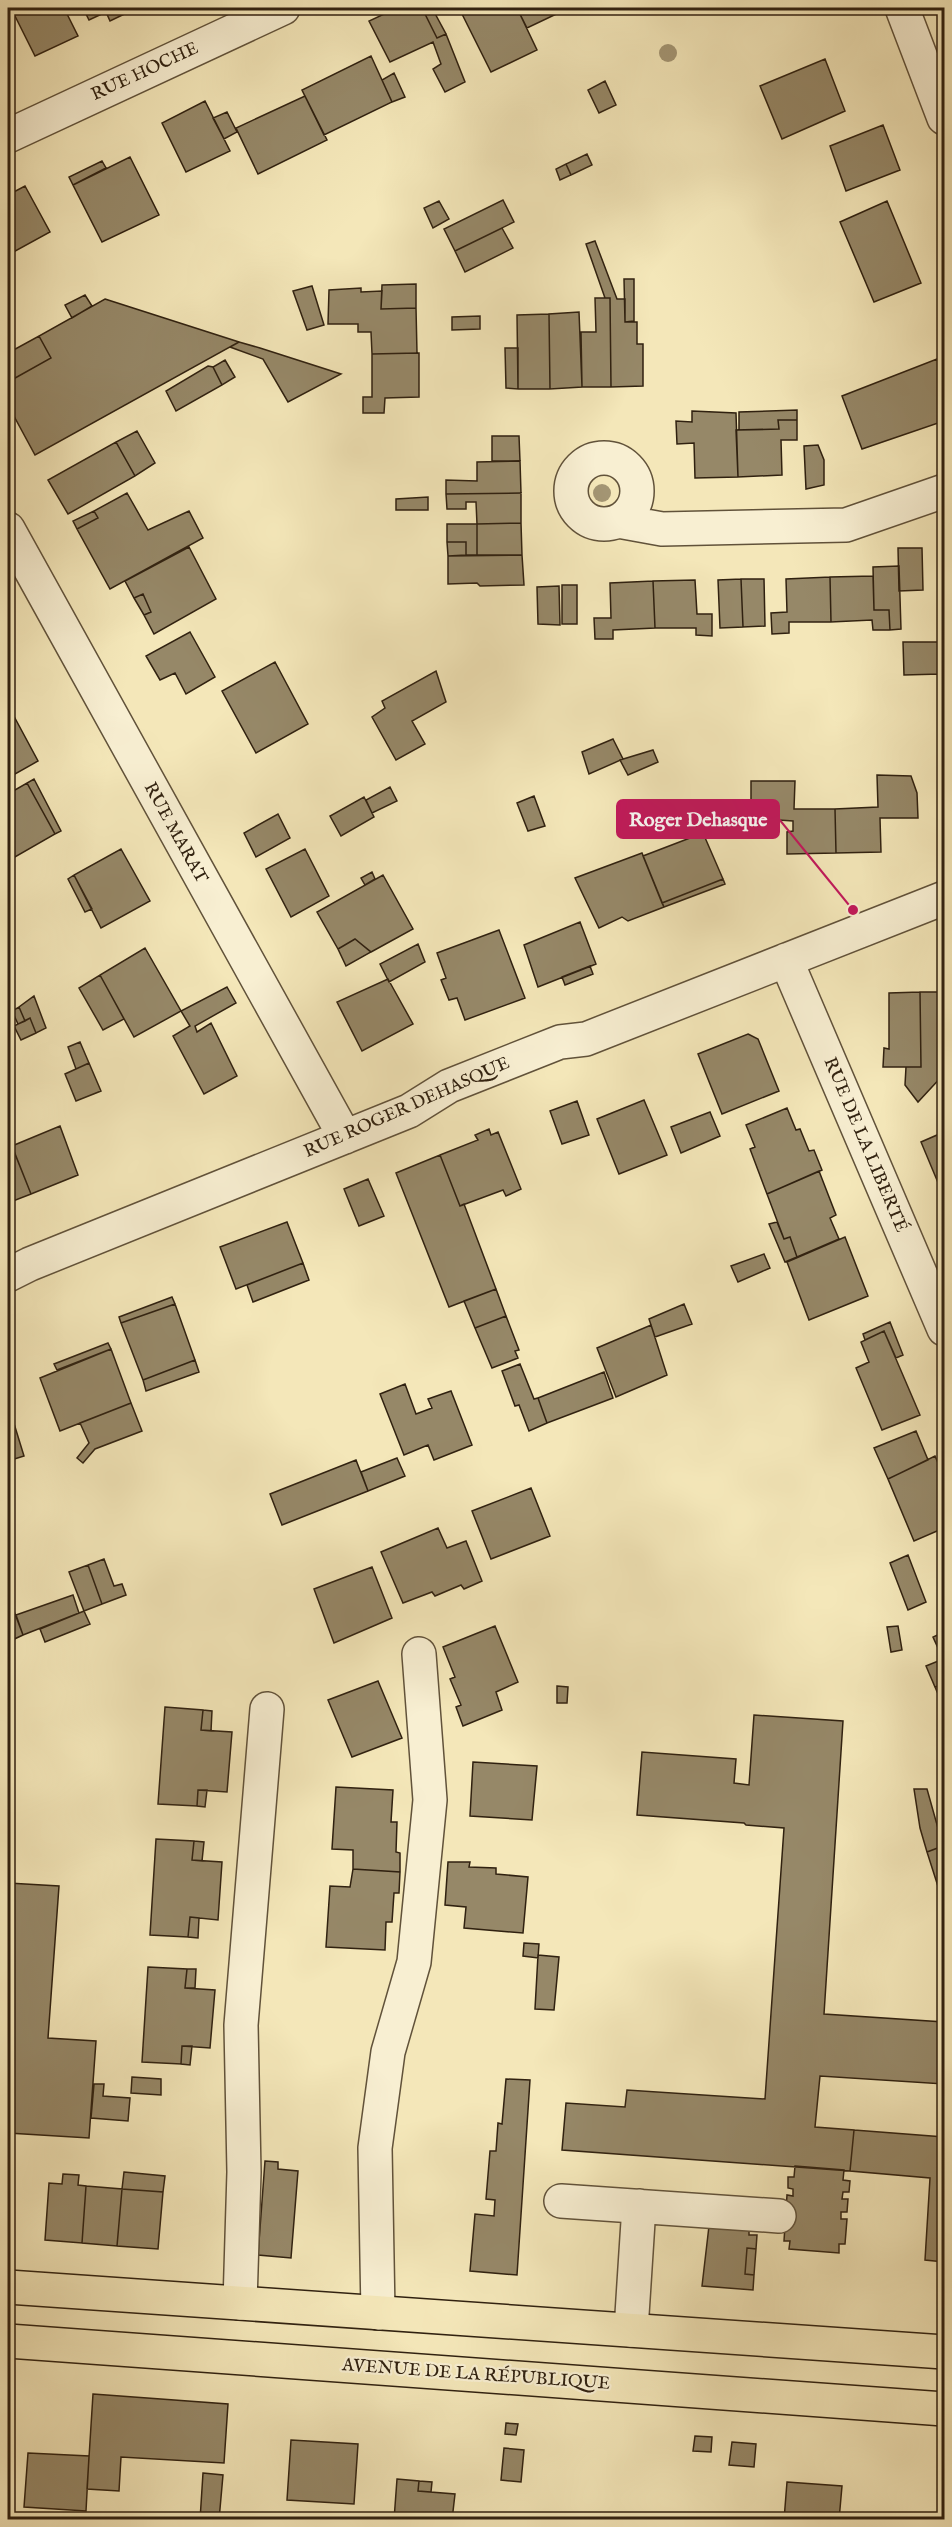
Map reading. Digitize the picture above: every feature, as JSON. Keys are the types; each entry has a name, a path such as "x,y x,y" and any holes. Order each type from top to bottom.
{"main road":[{"path":"8,2287 945,2352"},
{"name":"AVENUE DE LA RÉPUBLIQUE","path":"8,2341 945,2409"}],"street":[{"name":"RUE HOCHE","path":"8,136 283,8"},
{"path":"902,8 945,118"},
{"path":"618,521 662,529 846,525 945,491"},
{"name":"RUE MARAT","path":"8,530 345,1137"},
{"name":"RUE ROGER DEHASQUE","path":"8,1275 30,1264 409,1111 449,1086 560,1042 586,1039 697,993 945,898"},
{"name":"RUE DE LA LIBERTÉ","path":"786,960 945,1329"},
{"path":"378,2313 375,2148 388,2052 414,1962 430,1800 419,1654"},
{"path":"240,2303 244,2172 241,2025 267,1709"},
{"path":"561,2201 779,2216"},
{"path":"631,2330 639,2206"}],"building":[{"path":"11,8 64,8 78,36 35,56"},
{"path":"83,8 137,8 110,21 106,12 89,20"},
{"path":"397,8 422,8 437,38 446,34 465,82 445,92 433,69 441,64 433,42 390,62 369,21"},
{"path":"422,8 432,8 446,34 437,38"},
{"path":"459,8 517,8 537,50 491,72"},
{"path":"517,8 569,8 527,28"},
{"path":"371,56 392,102 324,135 302,90"},
{"path":"825,59 845,111 782,139 760,86"},
{"path":"394,73 405,97 392,102 382,80"},
{"path":"605,81 616,105 599,113 588,90"},
{"path":"305,96 327,140 258,174 236,128"},
{"path":"205,101 230,151 186,172 162,123"},
{"path":"227,112 237,132 224,139 213,118"},
{"path":"883,125 900,170 846,191 830,146"},
{"path":"587,154 592,165 571,175 566,164"},
{"path":"130,157 159,215 102,242 73,185"},
{"path":"102,161 106,168 73,185 69,177"},
{"path":"566,164 571,175 560,180 556,169"},
{"path":"25,186 50,232 8,255 8,195"},
{"path":"503,200 514,222 455,251 444,229"},
{"path":"439,201 449,219 433,228 424,208"},
{"path":"887,201 921,283 874,302 840,222"},
{"path":"502,228 513,248 465,272 455,251"},
{"path":"595,241 617,299 625,299 625,322 637,322 637,344 643,344 643,386 611,387 610,298 605,298 586,244"},
{"path":"624,279 634,279 634,321 625,322"},
{"path":"416,284 416,308 381,309 382,285"},
{"path":"312,286 324,325 307,330 293,291"},
{"path":"361,288 361,292 382,291 381,309 416,308 417,353 372,354 371,332 358,332 358,324 328,324 329,290"},
{"path":"85,295 92,306 72,318 65,305"},
{"path":"595,298 610,298 611,387 582,387 581,332 596,332"},
{"path":"105,299 239,342 35,455 8,405 8,382 51,358 39,336"},
{"path":"579,312 582,387 550,389 549,314"},
{"path":"549,314 550,389 518,389 517,315"},
{"path":"480,316 480,329 452,330 452,317"},
{"path":"39,336 51,358 8,382 8,353"},
{"path":"239,342 341,374 288,402 263,359 230,347"},
{"path":"505,348 518,348 518,389 506,388"},
{"path":"419,353 419,397 385,398 384,413 363,413 363,397 372,397 372,354"},
{"path":"937,359 944,379 944,421 862,449 842,396"},
{"path":"225,360 235,377 222,385 213,367"},
{"path":"208,366 213,367 222,385 176,411 166,391"},
{"path":"797,410 797,420 778,420 779,429 739,430 739,412"},
{"path":"692,411 736,413 738,477 695,478 694,443 677,444 676,421 692,422"},
{"path":"778,420 797,420 797,440 781,440 782,475 738,477 736,430 779,429"},
{"path":"137,431 155,463 135,476 116,442"},
{"path":"492,436 519,436 520,461 492,461"},
{"path":"116,442 135,476 68,514 48,480"},
{"path":"818,445 824,460 824,485 806,489 804,446"},
{"path":"520,461 521,493 446,494 446,480 477,481 477,462"},
{"path":"127,493 148,530 189,511 203,538 110,589 77,529 98,518 94,511"},
{"path":"521,493 521,523 477,524 476,502 466,502 466,509 447,509 446,494"},
{"path":"428,497 428,510 396,510 396,499"},
{"path":"94,511 98,518 77,529 73,521"},
{"path":"521,523 522,555 477,555 477,524"},
{"path":"447,524 477,524 477,555 466,555 466,542 447,542"},
{"path":"447,542 466,542 466,555 448,556"},
{"path":"189,547 216,599 154,634 144,615 151,612 143,594 134,598 125,581"},
{"path":"898,548 922,548 923,590 899,591"},
{"path":"522,555 524,585 448,584 448,556"},
{"path":"899,566 901,629 890,630 889,610 874,610 873,567"},
{"path":"873,576 874,610 889,610 890,630 873,630 872,620 831,622 830,577"},
{"path":"830,577 831,622 789,622 789,633 772,634 771,613 787,612 786,579"},
{"path":"741,579 764,579 765,626 743,627"},
{"path":"741,579 743,627 720,628 718,580"},
{"path":"695,580 697,614 712,614 712,636 696,635 696,628 655,628 653,581"},
{"path":"653,581 655,628 613,630 613,639 595,639 594,618 611,618 610,583"},
{"path":"562,585 577,585 577,624 562,624"},
{"path":"559,586 560,625 538,624 537,587"},
{"path":"143,594 151,612 144,615 134,598"},
{"path":"190,632 215,677 186,694 175,673 160,680 146,656"},
{"path":"903,642 941,642 940,674 904,675"},
{"path":"940,650 944,650 944,677 940,674"},
{"path":"275,662 308,724 256,753 222,691"},
{"path":"436,671 446,702 412,721 425,744 396,760 372,717 385,708 382,701"},
{"path":"8,708 38,761 8,778"},
{"path":"938,717 944,717 944,761 939,761"},
{"path":"613,739 623,759 589,774 582,752"},
{"path":"653,750 658,762 628,775 620,760"},
{"path":"877,775 911,776 917,793 918,818 880,818 881,852 836,853 835,809 878,807"},
{"path":"34,779 61,831 55,834 27,783"},
{"path":"751,781 795,781 794,809 835,809 836,853 787,854 787,832 793,831 793,821 779,820 779,827 751,826"},
{"path":"27,783 55,834 8,861 8,794"},
{"path":"390,787 397,801 372,813 366,800"},
{"path":"534,796 545,826 528,831 517,803"},
{"path":"364,797 374,817 341,836 330,816"},
{"path":"278,814 290,838 256,857 244,833"},
{"path":"703,833 723,879 662,903 643,856"},
{"path":"121,849 150,901 101,928 74,875"},
{"path":"305,849 329,896 291,917 266,869"},
{"path":"642,853 664,907 628,921 622,917 599,928 575,878"},
{"path":"372,872 375,879 365,885 361,878"},
{"path":"74,875 92,909 85,912 68,879"},
{"path":"383,875 413,929 371,952 355,939 338,949 317,912"},
{"path":"723,879 725,884 664,907 662,903"},
{"path":"580,922 596,964 538,987 524,945"},
{"path":"499,930 525,998 465,1020 457,998 449,1000 441,980 446,978 437,953"},
{"path":"355,939 371,952 346,966 338,949"},
{"path":"418,944 425,962 389,982 380,964"},
{"path":"145,948 181,1011 134,1037 100,975"},
{"path":"590,966 593,974 565,985 562,977"},
{"path":"100,975 124,1019 103,1030 79,988"},
{"path":"388,979 413,1024 362,1051 337,1002"},
{"path":"227,987 236,1003 195,1026 197,1032 211,1023 237,1076 204,1094 173,1036 190,1026 181,1011"},
{"path":"920,992 944,992 944,1074 918,1102 905,1085 906,1067 921,1067"},
{"path":"920,992 921,1067 883,1067 884,1048 889,1049 889,993"},
{"path":"34,996 46,1028 36,1033 30,1018 25,1021 19,1007"},
{"path":"19,1007 25,1021 18,1024 12,1011"},
{"path":"30,1018 36,1033 21,1040 14,1026"},
{"path":"748,1034 758,1039 779,1091 722,1114 698,1054"},
{"path":"80,1042 89,1063 76,1069 68,1047"},
{"path":"89,1063 101,1091 76,1101 65,1074"},
{"path":"644,1100 667,1155 619,1174 597,1119"},
{"path":"577,1101 589,1135 562,1144 550,1111"},
{"path":"787,1108 796,1130 800,1129 809,1151 814,1150 822,1170 767,1194 750,1149 755,1147 746,1125"},
{"path":"710,1112 720,1136 681,1153 671,1127"},
{"path":"60,1126 78,1175 31,1194 12,1146"},
{"path":"489,1129 491,1135 498,1132 521,1189 506,1196 503,1190 460,1206 440,1155 478,1140 475,1135"},
{"path":"944,1132 944,1197 921,1142"},
{"path":"11,1144 31,1194 8,1203 8,1145"},
{"path":"440,1155 460,1206 464,1204 496,1289 449,1307 396,1173"},
{"path":"819,1171 836,1215 830,1218 839,1239 797,1257 790,1237 784,1239 767,1194"},
{"path":"368,1179 384,1216 359,1226 344,1189"},
{"path":"287,1222 303,1263 236,1289 220,1247"},
{"path":"777,1222 784,1239 790,1237 797,1257 785,1262 769,1224"},
{"path":"845,1237 868,1296 809,1320 787,1262"},
{"path":"764,1254 770,1268 738,1282 731,1266"},
{"path":"303,1263 309,1280 253,1302 247,1285"},
{"path":"496,1289 506,1316 475,1328 464,1301"},
{"path":"172,1297 175,1304 121,1323 119,1317"},
{"path":"175,1304 195,1360 143,1380 121,1323"},
{"path":"684,1304 692,1324 655,1337 649,1319"},
{"path":"506,1316 519,1350 515,1351 518,1358 492,1368 475,1328"},
{"path":"890,1322 903,1355 896,1358 884,1331 865,1340 863,1334"},
{"path":"651,1325 667,1375 616,1397 597,1348"},
{"path":"884,1331 920,1415 882,1430 856,1368 869,1362 861,1342"},
{"path":"108,1343 111,1349 57,1370 54,1364"},
{"path":"111,1349 131,1403 60,1431 40,1378"},
{"path":"195,1360 199,1372 146,1391 143,1380"},
{"path":"520,1364 534,1399 538,1398 547,1423 529,1431 519,1405 515,1406 502,1371"},
{"path":"604,1372 613,1398 547,1423 538,1398"},
{"path":"405,1384 416,1414 432,1408 428,1399 451,1391 472,1445 434,1460 428,1445 404,1455 380,1394"},
{"path":"131,1403 142,1431 95,1449 83,1463 77,1458 89,1443 80,1423"},
{"path":"8,1404 24,1456 8,1461"},
{"path":"916,1431 928,1460 888,1479 874,1448"},
{"path":"935,1456 944,1477 944,1528 914,1541 888,1479"},
{"path":"397,1458 405,1476 368,1491 361,1472"},
{"path":"356,1460 368,1491 282,1525 270,1494"},
{"path":"531,1488 550,1536 491,1559 472,1511"},
{"path":"438,1528 447,1548 466,1541 482,1581 464,1589 461,1585 435,1596 432,1592 403,1603 381,1552"},
{"path":"908,1555 926,1602 908,1610 890,1563"},
{"path":"104,1559 114,1586 122,1584 126,1595 102,1604 88,1565"},
{"path":"88,1565 102,1604 84,1611 69,1572"},
{"path":"372,1567 392,1618 334,1643 314,1589"},
{"path":"73,1595 79,1613 23,1635 16,1615"},
{"path":"8,1599 23,1635 8,1642"},
{"path":"84,1611 90,1624 45,1642 40,1629"},
{"path":"495,1626 518,1682 496,1692 502,1710 463,1726 456,1707 461,1705 450,1679 455,1677 443,1647"},
{"path":"898,1626 902,1650 891,1652 887,1627"},
{"path":"944,1632 944,1659 943,1659 933,1637"},
{"path":"943,1659 944,1684 935,1687 926,1666"},
{"path":"378,1681 402,1738 352,1757 328,1700"},
{"path":"944,1684 944,1708 935,1687"},
{"path":"557,1686 568,1687 567,1703 557,1703"},
{"path":"165,1707 203,1710 201,1730 232,1732 227,1792 198,1790 197,1806 158,1804"},
{"path":"203,1710 212,1711 211,1731 201,1730"},
{"path":"754,1715 843,1721 824,2014 944,2022 944,2084 820,2076 815,2127 854,2130 850,2171 562,2150 566,2103 625,2107 627,2090 765,2099 784,1828 637,1815 642,1752 736,1759 734,1783 749,1785"},
{"path":"473,1762 537,1766 532,1820 470,1816"},
{"path":"336,1787 393,1790 391,1822 397,1822 396,1852 400,1853 400,1872 353,1869 353,1850 332,1849"},
{"path":"914,1789 927,1789 943,1846 927,1852 920,1828"},
{"path":"198,1790 207,1790 205,1807 197,1806"},
{"path":"156,1839 194,1841 192,1860 222,1862 218,1920 190,1917 188,1937 150,1935"},
{"path":"194,1841 204,1842 202,1861 192,1860"},
{"path":"943,1846 944,1901 943,1902 927,1852"},
{"path":"448,1862 470,1862 469,1867 496,1868 496,1874 528,1877 523,1933 464,1928 466,1907 445,1905"},
{"path":"353,1869 400,1872 399,1893 394,1893 392,1922 386,1922 385,1950 326,1947 330,1886 350,1887"},
{"path":"8,1883 59,1886 48,2038 96,2041 89,2138 8,2133"},
{"path":"190,1917 199,1918 198,1938 188,1937"},
{"path":"524,1943 539,1944 538,1958 523,1956"},
{"path":"538,1955 559,1957 554,2010 535,2009"},
{"path":"148,1967 187,1969 185,1988 215,1990 210,2048 182,2046 181,2064 142,2062"},
{"path":"187,1969 196,1969 195,1988 185,1988"},
{"path":"182,2046 192,2046 190,2065 181,2064"},
{"path":"132,2077 161,2079 161,2095 131,2093"},
{"path":"506,2079 530,2080 517,2275 470,2271 475,2214 494,2216 495,2200 486,2199 490,2151 496,2151 498,2123 502,2124"},
{"path":"94,2084 104,2084 103,2096 130,2098 128,2121 91,2118"},
{"path":"854,2130 944,2137 944,2262 925,2260 930,2178 850,2171"},
{"path":"265,2161 278,2162 278,2169 298,2171 291,2258 258,2255"},
{"path":"795,2166 844,2170 843,2180 850,2181 849,2192 843,2192 842,2199 848,2199 847,2212 841,2212 841,2219 847,2219 845,2244 839,2244 839,2253 789,2249 790,2241 784,2241 787,2195 793,2196 793,2189 788,2188 788,2177 794,2177"},
{"path":"124,2172 165,2176 163,2192 122,2189"},
{"path":"63,2174 79,2175 78,2185 86,2186 82,2243 45,2240 49,2183 62,2184"},
{"path":"86,2186 122,2189 117,2246 82,2243"},
{"path":"122,2189 163,2192 158,2249 117,2246"},
{"path":"709,2226 749,2228 749,2235 757,2235 756,2249 747,2248 745,2274 754,2275 753,2290 702,2286"},
{"path":"747,2248 756,2249 754,2275 745,2274"},
{"path":"93,2394 228,2404 224,2463 121,2457 119,2491 87,2489"},
{"path":"506,2423 518,2424 516,2435 505,2434"},
{"path":"695,2436 712,2437 711,2452 693,2451"},
{"path":"291,2440 358,2444 354,2504 287,2500"},
{"path":"732,2442 756,2444 754,2467 729,2465"},
{"path":"504,2448 524,2450 521,2482 501,2480"},
{"path":"28,2453 89,2456 86,2511 24,2507"},
{"path":"203,2473 223,2475 219,2520 200,2520"},
{"path":"397,2479 419,2481 418,2491 455,2494 452,2520 394,2520"},
{"path":"419,2481 432,2482 431,2492 418,2491"},
{"path":"787,2482 842,2486 839,2520 784,2520"}],"place":[{"name":"Roger Dehasque","path":"853,910"}]}
